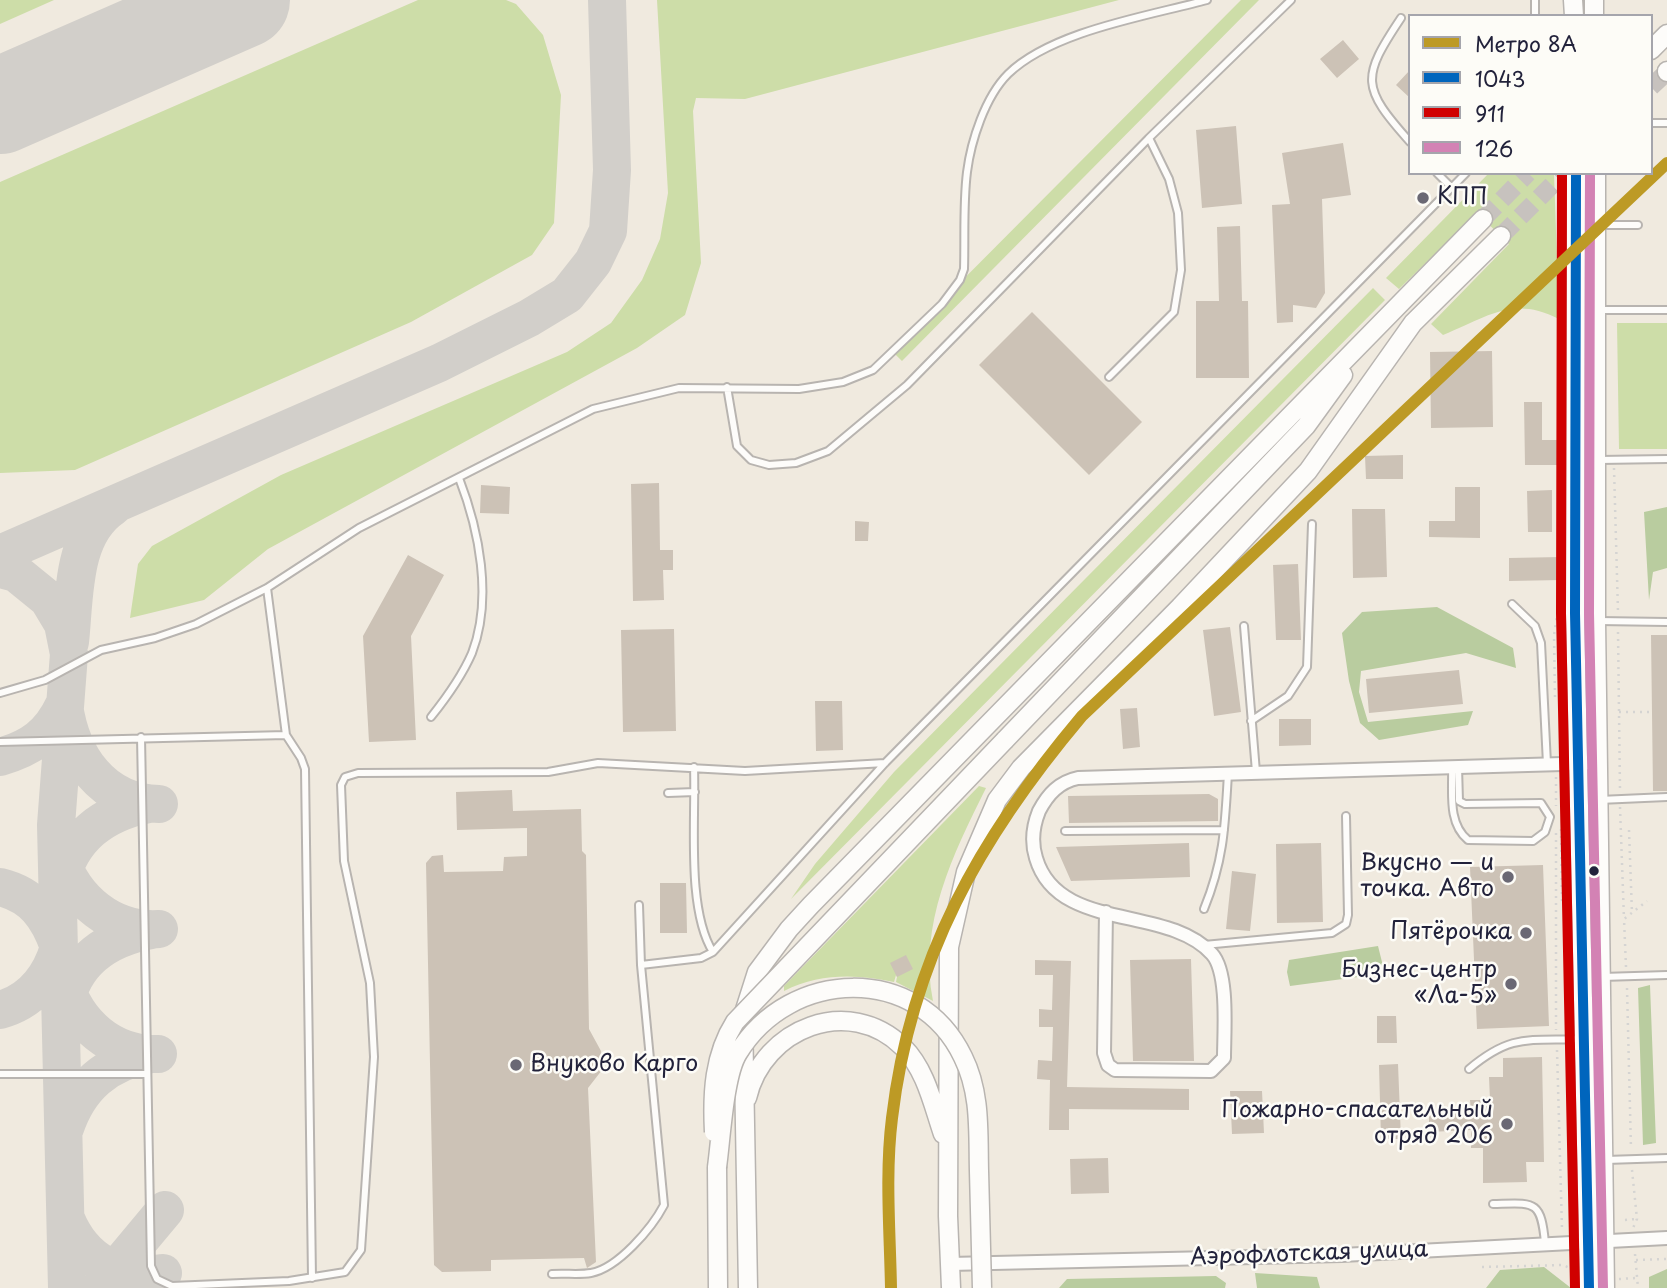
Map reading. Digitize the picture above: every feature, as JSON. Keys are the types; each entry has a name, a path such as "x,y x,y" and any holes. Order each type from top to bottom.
{"main road":[{"path":"1653,48 1667,34"},
{"path":"1576,175 1575,613 1584,1038 1596,1240 1612,1283"},
{"path":"1588,1288 1596,1240 1603,1160 1597,762 1596,175"},
{"path":"748,1288 743,1016 757,972 776,944 811,905 1483,219"},
{"path":"951,1288 947,1083 950,934 966,872 997,800 1021,768 1265,519 1327,447 1413,323 1501,236"},
{"path":"718,1288 714,1088 720,1054 736,1022 1306,426 1380,324"},
{"path":"717,1167 736,1056 767,1017 805,995 841,987 868,988 905,1000 944,1028 963,1056 975,1088 982,1288"},
{"path":"744,1143 749,1092 772,1051 797,1030 824,1022 847,1021 881,1031 911,1056 922,1074 948,1147"}],"street":[{"path":"1106,912 1104,1054 1108,1065 1115,1070 1211,1071 1220,1065 1224,1058 1222,977 1215,957 1204,945 1186,933 1106,912 1063,894 1040,870 1033,849 1034,825 1050,794 1066,781 1078,778 1597,762"},
{"name":"Аэрофлотская улица","path":"950,1264 1342,1255 1667,1238"}],"lane":[{"path":"0,694 44,680 101,650 178,632 267,588 359,528 593,409 678,388 799,389 843,382 873,370 929,318 960,280 964,269 967,172 978,128 1008,75 1038,53 1066,41 1207,0"},
{"path":"727,387 737,446 751,460 769,465 796,463 828,451 907,385 1149,138 1291,0"},
{"path":"1401,18 1375,59 1371,77 1381,106 1408,140"},
{"path":"1109,377 1174,313 1181,270 1178,213 1169,179 1149,138"},
{"path":"1439,175 1452,188"},
{"path":"641,965 701,958 713,953 885,763 1464,175"},
{"path":"1596,225 1638,225"},
{"path":"1597,310 1667,310"},
{"path":"1597,460 1667,458"},
{"path":"431,717 457,680 472,652 480,619 477,536 459,478"},
{"path":"1251,721 1288,696 1307,667 1312,524"},
{"path":"267,588 286,735 305,769 312,1278"},
{"path":"1512,604 1535,626 1541,643 1551,764"},
{"path":"1596,621 1667,622"},
{"path":"1244,626 1256,772"},
{"path":"0,741 286,735"},
{"path":"141,737 153,1275 161,1283 172,1286 289,1285 345,1272 362,1250 374,1057 370,983 344,861 341,785 345,777 359,773 548,772 598,763 745,771 885,763"},
{"path":"1455,766 1459,801 1541,803 1549,817 1545,832 1533,841 1468,840 1461,834 1454,819 1455,766"},
{"path":"694,767 697,901 704,933 713,953"},
{"path":"1204,909 1218,874 1228,773"},
{"path":"668,793 695,792"},
{"path":"1598,800 1667,797"},
{"path":"1204,945 1332,933 1339,930 1348,915 1346,816"},
{"path":"1065,831 1224,830"},
{"path":"552,1274 593,1273 607,1266 638,1241 664,1205 641,965 639,905"},
{"path":"1600,977 1667,975"},
{"path":"1469,1069 1504,1044 1584,1038"},
{"path":"0,1074 147,1074"},
{"path":"1603,1160 1667,1158"},
{"path":"1493,1203 1527,1203 1536,1208 1542,1214 1545,1243"}],"path":[{"path":"1555,709 1554,635 1561,601"},
{"path":"1619,712 1651,712"},
{"path":"1551,764 1562,1233"},
{"path":"1620,799 1631,1159 1637,1219 1633,1228"},
{"path":"1561,829 1562,902"},
{"path":"1629,830 1632,913"},
{"path":"1624,919 1647,901"},
{"path":"1625,1220 1637,1219"},
{"path":"1635,1254 1637,1288"},
{"path":"1636,1260 1667,1259"},
{"path":"1482,1267 1563,1265 1575,1274"},
{"path":"1612,1283 1637,1278"}],"green space":[{"path":"0,0 54,0 0,24"},
{"path":"418,0 506,0 516,4 543,35 561,95 554,223 532,255 411,322 75,470 0,473 0,182"},
{"path":"657,0 1119,0 745,99 696,98 693,111 701,263 685,315 637,348 268,549 204,600 130,618 138,564 152,546 281,475 567,352 611,323 642,280 660,239 668,193"},
{"path":"1241,0 1259,0 902,361 892,351"},
{"path":"1487,175 1554,175 1559,319 1543,312 1514,309 1500,311 1443,335 1431,324 1509,244 1477,213 1399,289 1386,278"},
{"path":"1373,288 1385,300 791,899 815,864 894,772"},
{"path":"1617,323 1667,323 1667,449 1619,449"},
{"path":"1667,507 1667,568 1653,572 1649,600 1644,512"},
{"path":"1437,607 1513,648 1516,668 1466,653 1361,671 1359,692 1368,722 1473,711 1468,725 1379,740 1360,723 1349,681 1342,633 1362,612"},
{"path":"979,786 986,788 951,864 934,918 930,945 933,1001 896,982 896,975 894,982 852,977 825,978 784,991 784,986"},
{"path":"1378,946 1383,966 1373,975 1290,986 1287,972 1289,960"},
{"path":"1650,985 1656,1143 1643,1145 1638,988"},
{"path":"1544,1267 1571,1288 1486,1288 1500,1270"},
{"path":"1667,1269 1667,1288 1649,1288 1649,1277"},
{"path":"1255,1273 1317,1277 1320,1288 1257,1288"},
{"path":"1216,1276 1226,1283 1225,1288 1059,1288 1067,1279"}],"building":[{"path":"1343,40 1359,59 1337,78 1320,59"},
{"path":"1408,72 1408,96 1396,85"},
{"path":"1236,126 1242,204 1202,208 1196,130"},
{"path":"1343,143 1351,195 1322,199 1325,293 1316,308 1293,305 1293,322 1277,323 1272,205 1290,204 1282,153"},
{"path":"1240,226 1242,301 1248,301 1249,378 1196,378 1196,301 1219,301 1217,227"},
{"path":"1032,312 1142,422 1089,475 979,365"},
{"path":"1492,351 1493,427 1431,428 1430,352"},
{"path":"1524,402 1542,402 1542,440 1558,440 1559,465 1525,465"},
{"path":"1403,455 1403,479 1366,479 1365,456"},
{"path":"659,483 660,550 673,550 673,570 663,570 664,600 633,601 631,484"},
{"path":"481,485 510,487 509,514 480,513"},
{"path":"1455,487 1480,487 1480,538 1429,537 1429,521 1455,521"},
{"path":"1552,490 1552,532 1528,532 1527,491"},
{"path":"1352,509 1385,509 1387,577 1353,578"},
{"path":"855,521 869,522 868,541 855,541"},
{"path":"408,555 444,575 411,636 416,740 369,742 363,636"},
{"path":"1561,557 1561,580 1509,581 1509,558"},
{"path":"1298,564 1301,640 1276,640 1273,565"},
{"path":"1230,627 1241,712 1214,716 1203,630"},
{"path":"674,629 676,731 623,732 621,630"},
{"path":"1651,635 1667,635 1667,791 1653,791"},
{"path":"1459,670 1463,704 1369,713 1366,679"},
{"path":"815,701 842,701 843,750 816,751"},
{"path":"1137,708 1140,747 1123,749 1120,709"},
{"path":"1279,719 1311,719 1311,745 1279,746"},
{"name":"Внуково Карго","path":"512,790 513,811 581,809 582,851 586,855 589,1029 601,1051 602,1060 602,1070 588,1088 596,1262 587,1268 584,1258 491,1260 491,1271 442,1272 434,1265 426,863 432,856 443,855 444,872 503,871 504,857 527,856 527,828 457,830 456,792"},
{"path":"1209,794 1218,799 1218,821 1069,823 1068,796"},
{"path":"1189,843 1190,877 1071,881 1056,847"},
{"path":"1321,843 1323,922 1277,923 1276,844"},
{"name":"Бизнес-центр «Ла-5»","path":"1543,865 1549,1026 1477,1029 1470,867"},
{"path":"1232,871 1256,874 1250,931 1226,929"},
{"path":"660,883 686,883 687,933 660,933"},
{"path":"906,955 913,969 897,977 890,963"},
{"path":"1191,959 1194,1061 1133,1061 1130,960"},
{"path":"1035,960 1071,961 1067,1087 1189,1089 1189,1110 1069,1109 1069,1130 1049,1130 1050,1080 1037,1079 1038,1060 1052,1061 1053,1027 1039,1027 1039,1009 1052,1010 1053,975 1035,975"},
{"path":"1377,1016 1396,1016 1397,1043 1377,1043"},
{"name":"Пожарно-спасательный отряд 206","path":"1542,1057 1544,1162 1526,1162 1527,1182 1483,1183 1483,1148 1471,1148 1471,1130 1429,1132 1429,1112 1471,1110 1470,1100 1490,1100 1489,1077 1503,1077 1503,1058"},
{"path":"1398,1064 1401,1139 1381,1139 1379,1065"},
{"path":"1230,1091 1262,1091 1264,1133 1232,1134"},
{"path":"1108,1158 1109,1193 1071,1194 1070,1159"}],"taxiway":[{"path":"0,554 439,363 529,318 567,295 593,262 608,231 612,170 607,0"},
{"path":"70,642 75,587 82,550 99,519 113,507"},
{"path":"0,569 16,573 48,599 63,624 69,654 56,825 67,1288"},
{"path":"0,757 38,739 52,725 64,705 74,742 93,773 106,786 121,795 139,802 159,804"},
{"path":"60,883 72,853 91,830 117,814 148,804"},
{"path":"60,857 75,887 97,910 126,925 159,929"},
{"path":"0,887 22,895 38,908 59,947 50,969 38,987 21,1001 0,1010"},
{"path":"65,1006 76,976 95,954 107,945 151,930"},
{"path":"64,981 77,1010 98,1034 125,1049 158,1054"},
{"path":"65,1128 78,1100 97,1078 121,1063 151,1054"},
{"path":"100,1288 165,1210"},
{"path":"66,1219 82,1246 105,1265 132,1274 163,1273"}],"runway":[{"path":"0,106 242,0"}],"tunnel":[{"path":"1653,85 1667,72"},
{"path":"1483,219 1526,175"},
{"path":"1501,236 1562,175"}],"metro line":[{"name":"8А","path":"891,1288 889,1160 901,1060 915,1005 934,952 956,902 1012,807 1082,716 1667,163"}],"transit line":[{"name":"911","path":"1562,175 1561,613 1575,1288"},
{"name":"1043","path":"1576,175 1575,613 1589,1288"},
{"name":"126","path":"1590,175 1589,613 1603,1288"}],"place":[{"name":"КПП","path":"1423,198"},
{"name":"Вкусно — и точка. Авто","path":"1508,877"},
{"name":"Пятёрочка","path":"1526,933"},
{"name":"Бизнес-центр «Ла-5»","path":"1511,984"},
{"name":"Внуково Карго","path":"516,1065"},
{"name":"Пожарно-спасательный отряд 206","path":"1507,1124"}]}
